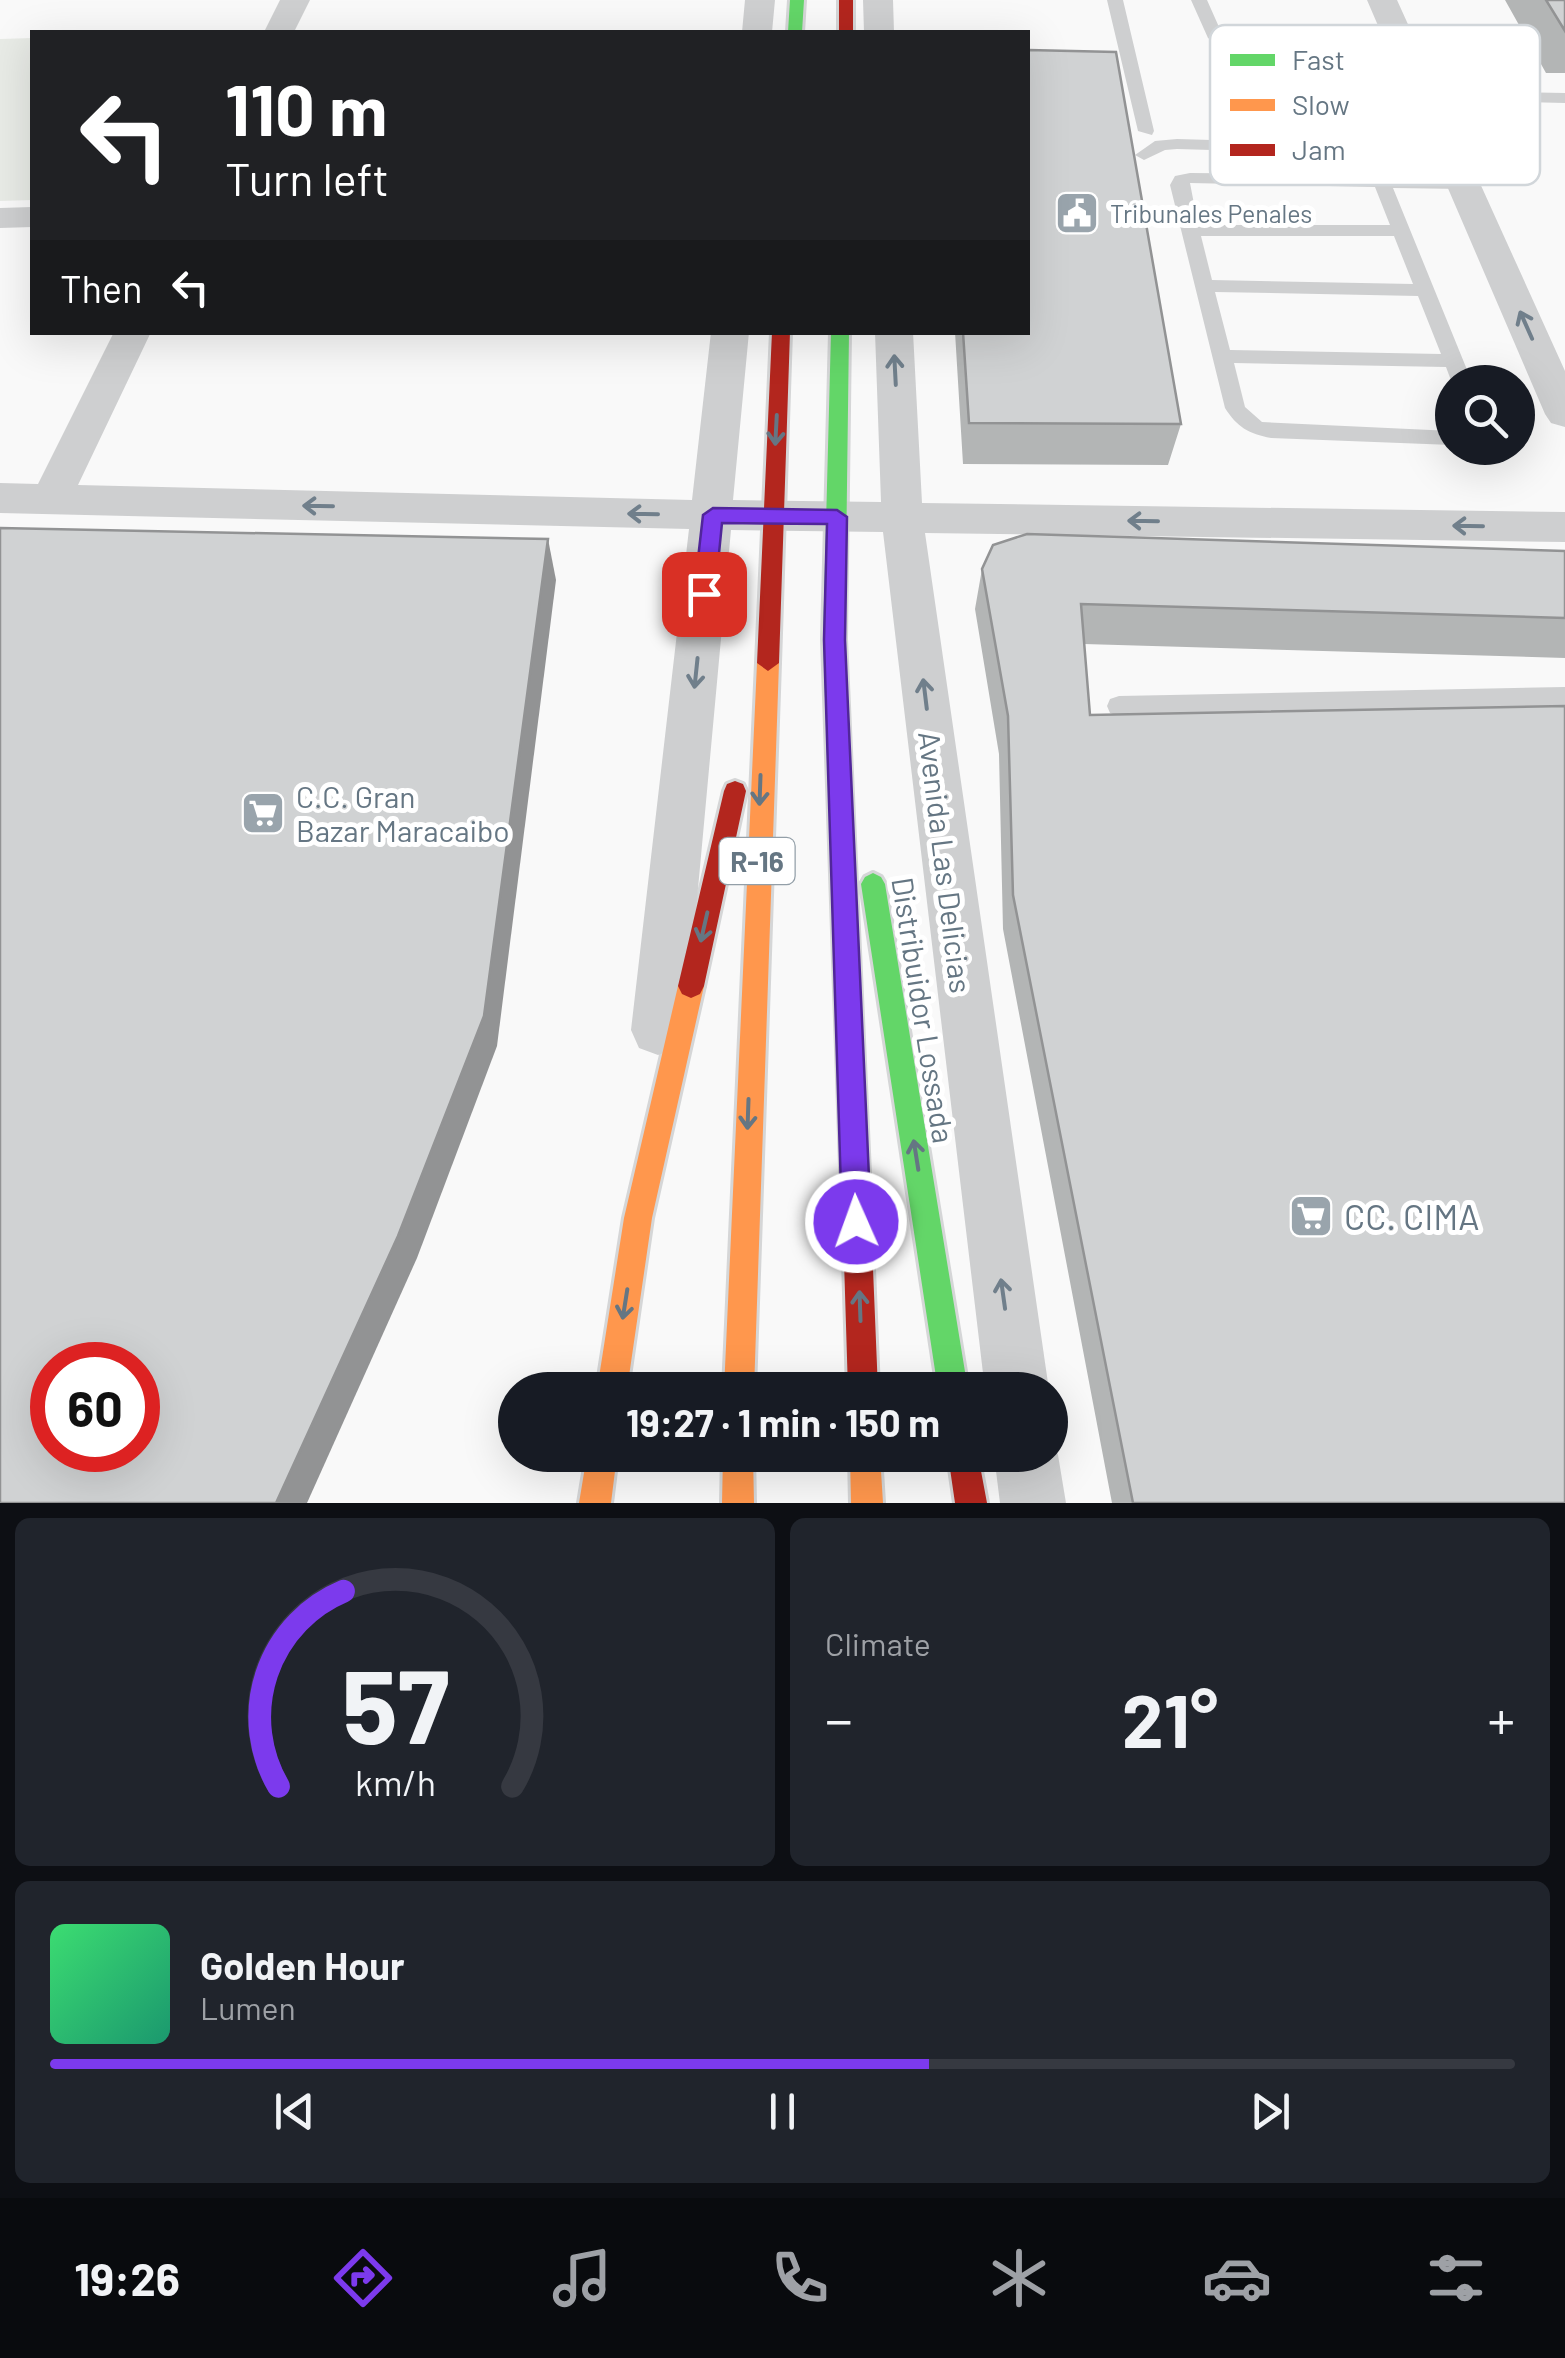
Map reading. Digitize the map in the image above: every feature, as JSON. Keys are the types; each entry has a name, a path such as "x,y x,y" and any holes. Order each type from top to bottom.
{"main road":[{"path":"795,30 796,0"},
{"path":"846,0 846,30"},
{"name":"R-16","path":"739,1372 781,335"},
{"path":"840,335 834,640 862,1372"},
{"name":"Distribuidor Lossada","path":"834,640 950,1372"},
{"path":"615,1372 638,1218 765,662"},
{"path":"595,1503 600,1472"},
{"path":"738,1472 738,1503"},
{"path":"866,1472 867,1503"},
{"path":"966,1472 971,1503"}],"street":[{"path":"280,30 295,0"},
{"path":"757,30 760,0"},
{"path":"878,0 879,30"},
{"path":"1382,0 1393,25"},
{"path":"1463,185 1565,414"},
{"path":"0,218 30,217"},
{"path":"51,500 132,335"},
{"name":"R-16","path":"638,1218 730,335"},
{"name":"Avenida Las Delicias","path":"894,335 902,518 1014,1372"},
{"path":"0,498 713,515 1565,527"},
{"path":"1028,1472 1033,1503"}],"lane":[{"path":"1115,0 1146,131"},
{"path":"1199,0 1210,25"},
{"path":"1540,97 1565,98"},
{"path":"1144,155 1161,145 1210,145"},
{"path":"1210,180 1181,180 1235,408 1252,427 1435,437"},
{"path":"1383,185 1456,365"},
{"path":"1190,230 1401,231"},
{"path":"1204,286 1425,290"},
{"path":"1222,356 1454,361"},
{"path":"1119,706 1565,697"}],"shaded area":[{"path":"30,38 30,200 0,201 0,39"}],"building":[{"path":"1546,0 1565,0 1565,31"},
{"name":"Tribunales Penales","path":"1030,50 1116,52 1181,424 969,423 963,335 1030,335"},
{"name":"C.C. Gran Bazar Maracaibo","path":"0,528 548,539 484,1016 398,1236 276,1503 0,1503"},
{"name":"CC. CIMA","path":"1027,534 1565,551 1565,618 1081,604 1090,715 1565,706 1565,1503 1133,1503 1013,895 1008,716 982,569 993,545"}],"traffic: fast":[{"path":"795,30 797,0"},
{"path":"840,335 834,639 856,1196"},
{"path":"873,884 950,1372"}],"traffic: slow":[{"path":"740,1372 768,663"},
{"path":"615,1372 638,1218 691,986"},
{"path":"595,1503 600,1472"},
{"path":"738,1472 738,1503"},
{"path":"866,1472 867,1503"}],"traffic: jam":[{"path":"846,0 846,30"},
{"path":"768,663 781,335"},
{"path":"691,986 735,791"},
{"path":"856,1196 862,1372"},
{"path":"966,1472 971,1503"}],"place":[{"name":"Tribunales Penales","path":"1077,213"},
{"name":"C.C. Gran Bazar Maracaibo","path":"263,813"},
{"name":"CC. CIMA","path":"1311,1216"}],"route":[{"path":"704,594 713,515 837,517 834,640 856,1222"}]}
